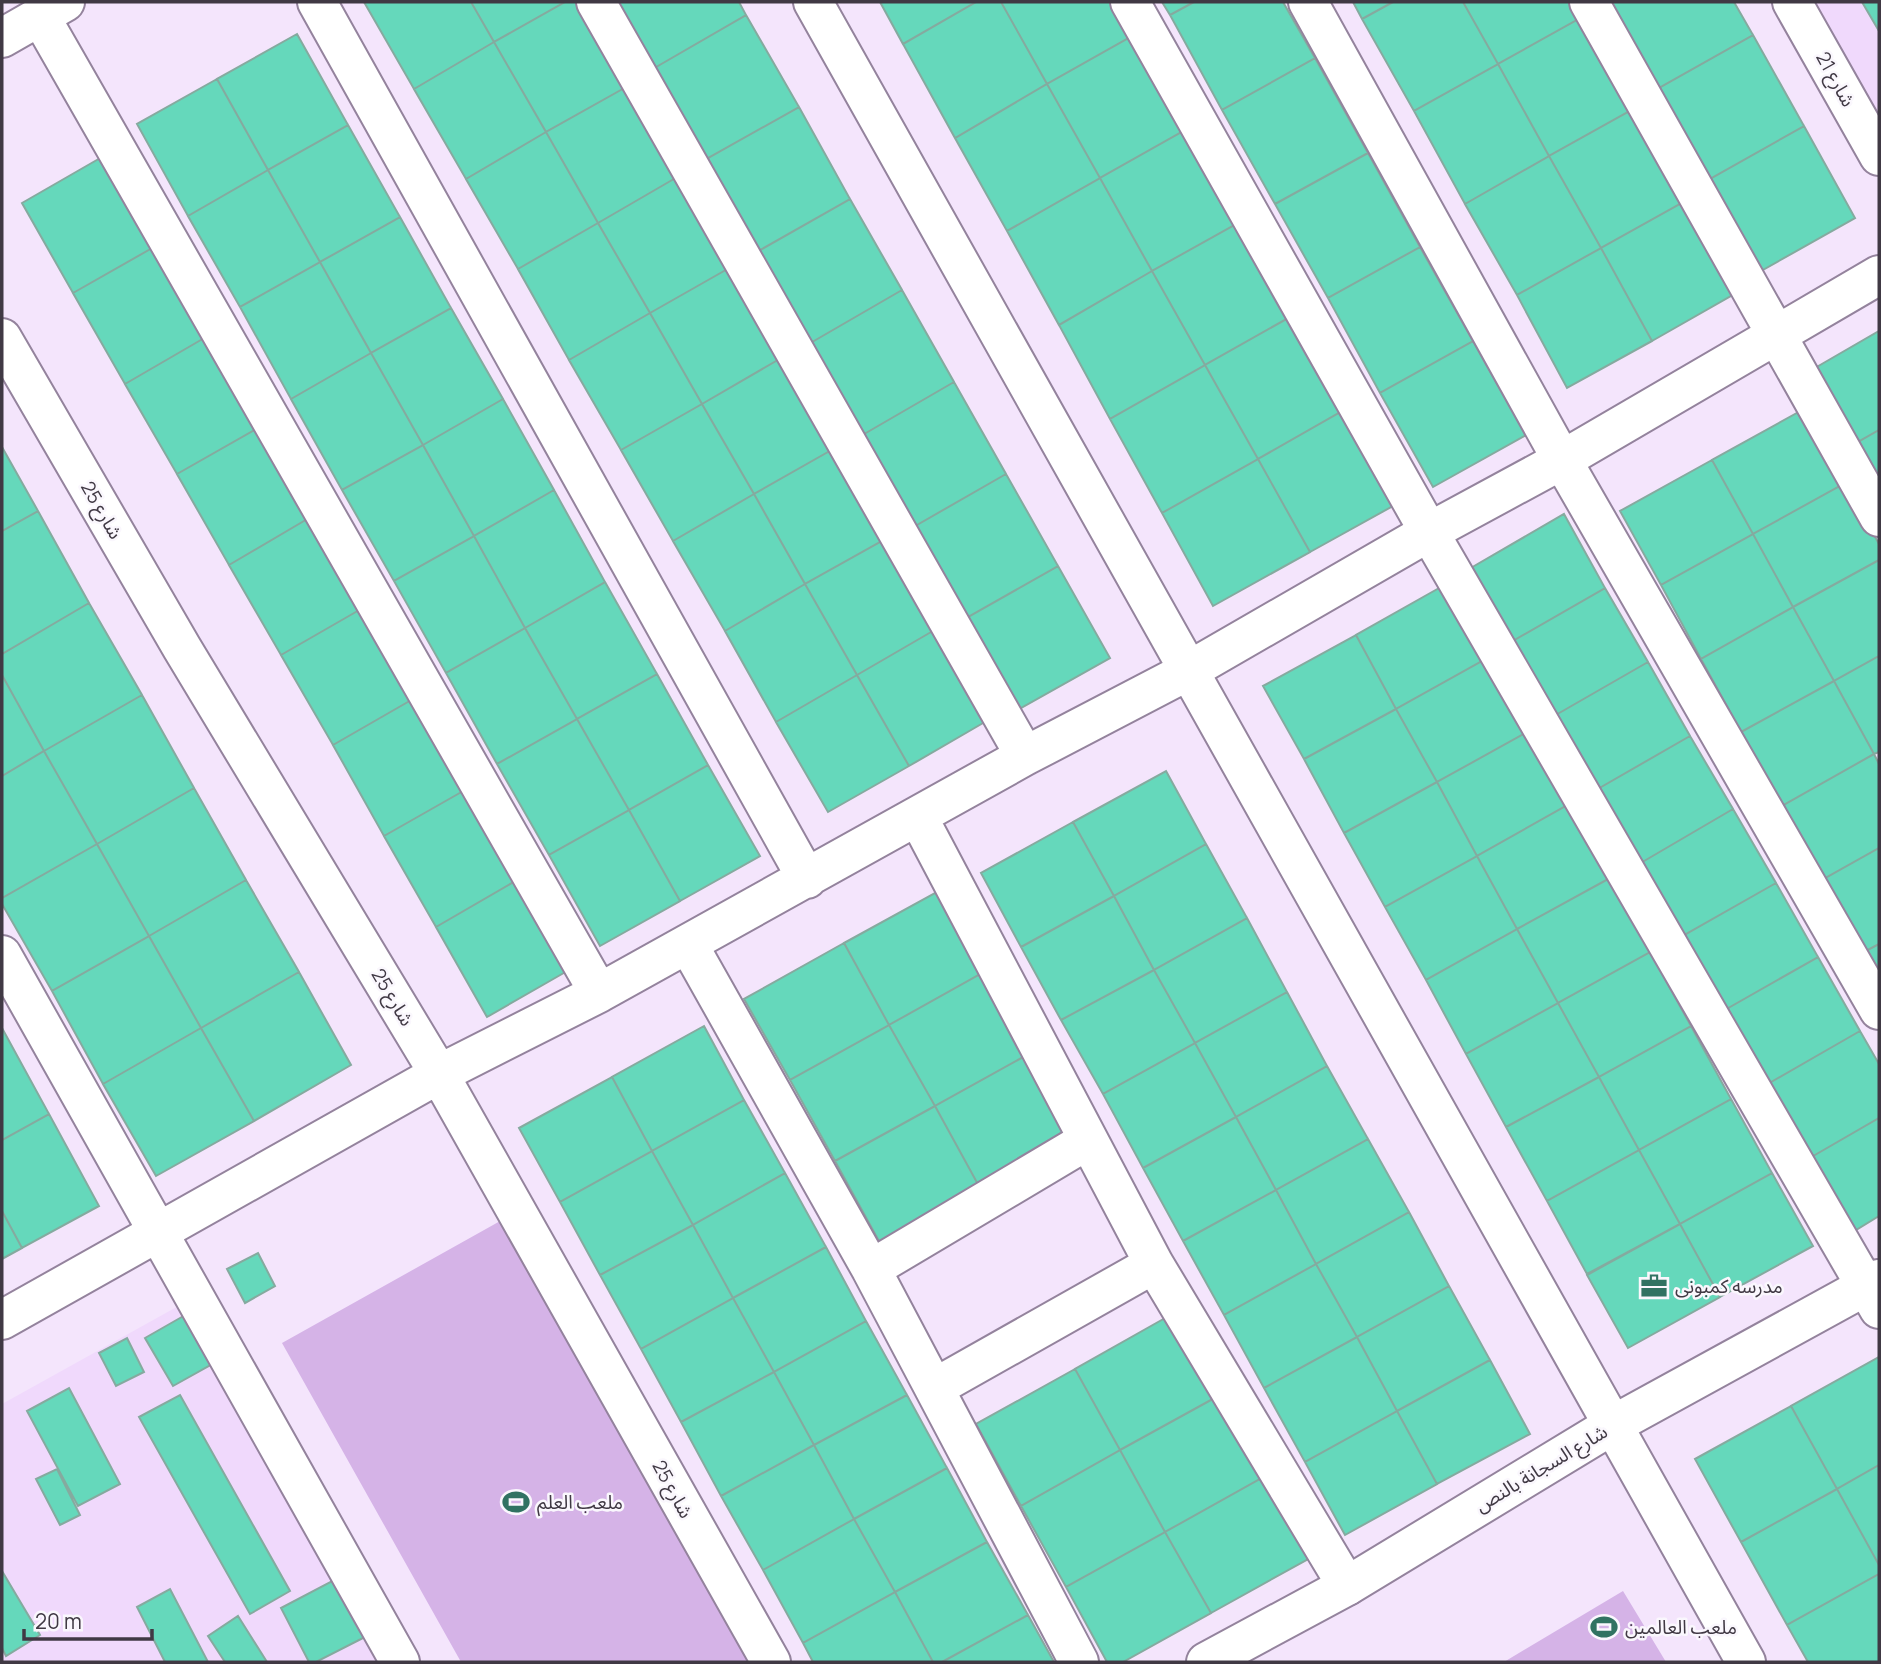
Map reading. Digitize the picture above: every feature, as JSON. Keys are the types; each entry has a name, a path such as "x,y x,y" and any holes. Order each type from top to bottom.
{"street":[{"path":"317,2 807,879"},
{"path":"596,2 1025,756"},
{"path":"813,2 1746,1662"},
{"path":"1130,2 1429,532 1875,1292"},
{"path":"1308,2 1562,460 1879,1010"},
{"path":"1588,2 1879,517"},
{"name":"شارع 21","path":"1792,2 1879,156"},
{"path":"2,38 52,9 599,993"},
{"path":"2,1320 439,1074 599,993 1025,756 1188,671 1429,532 1562,460 1879,275"},
{"name":"شارع 25","path":"2,338 182,649 439,1074 771,1662"},
{"path":"918,817 1154,1264 1347,1586"},
{"path":"688,944 872,1269 1079,1662"},
{"path":"2,955 400,1662"},
{"path":"872,1269 1088,1140"},
{"path":"936,1387 1154,1264"},
{"name":"شارع السجانة بالنص","path":"1206,1662 1347,1586 1611,1426 1875,1292"}],"shaded area":[{"path":"1805,2 1879,2 1879,141"},
{"name":"ملعب العلم","path":"502,1220 749,1662 461,1662 282,1343"},
{"path":"182,1304 380,1662 2,1662 2,1404"},
{"name":"ملعب العالمين","path":"1623,1591 1666,1662 1504,1662"}],"building":[{"path":"364,2 471,2 494,42 414,89"},
{"path":"471,2 565,2 494,42"},
{"path":"565,2 579,2 628,86 546,132 494,42"},
{"path":"613,2 739,2 746,15 651,70"},
{"path":"880,2 976,2 903,44"},
{"path":"976,2 1001,2 1047,84 955,138 903,44"},
{"path":"1001,2 1122,2 1139,32 1047,84"},
{"path":"1162,2 1194,2 1170,15"},
{"path":"1194,2 1283,2 1315,58 1222,110 1170,15"},
{"path":"1353,2 1393,2 1362,19"},
{"path":"1393,2 1463,2 1498,64 1414,111 1362,19"},
{"path":"1463,2 1574,2 1582,17 1498,64"},
{"path":"1601,2 1734,2 1753,35 1652,92"},
{"path":"1862,2 1879,2 1879,31"},
{"path":"746,15 799,107 703,161 651,70"},
{"path":"1582,17 1633,109 1549,156 1498,64"},
{"path":"1139,32 1192,126 1100,178 1047,84"},
{"path":"297,34 348,125 268,170 217,79"},
{"path":"1753,35 1804,126 1703,183 1652,92"},
{"path":"494,42 546,132 466,179 414,89"},
{"path":"1315,58 1368,153 1275,204 1222,110"},
{"path":"1498,64 1549,156 1465,204 1414,111"},
{"path":"217,79 268,170 188,216 137,124"},
{"path":"1047,84 1100,178 1007,231 955,138"},
{"path":"628,86 679,176 598,223 546,132"},
{"path":"799,107 850,199 755,253 703,161"},
{"path":"1633,109 1685,201 1601,248 1549,156"},
{"path":"348,125 400,217 320,262 268,170"},
{"path":"1192,126 1245,219 1152,271 1100,178"},
{"path":"1804,126 1855,218 1754,275 1703,183"},
{"path":"546,132 598,223 518,269 466,179"},
{"path":"1368,153 1420,247 1328,298 1275,204"},
{"path":"1549,156 1601,248 1517,295 1465,204"},
{"path":"102,157 154,247 73,293 22,203"},
{"path":"268,170 320,262 240,307 188,216"},
{"path":"679,176 731,267 650,313 598,223"},
{"path":"1100,178 1152,271 1059,325 1007,231"},
{"path":"850,199 902,290 807,345 755,253"},
{"path":"1685,201 1736,293 1652,341 1601,248"},
{"path":"400,217 451,308 371,353 320,262"},
{"path":"1245,219 1297,313 1205,365 1152,271"},
{"path":"598,223 650,313 569,360 518,269"},
{"path":"154,247 206,337 125,384 73,293"},
{"path":"1420,247 1473,341 1380,393 1328,298"},
{"path":"1601,248 1652,341 1567,388 1517,295"},
{"path":"320,262 371,353 291,399 240,307"},
{"path":"731,267 783,357 702,404 650,313"},
{"path":"1152,271 1205,365 1110,419 1059,325"},
{"path":"902,290 954,382 859,437 807,345"},
{"path":"451,308 503,399 423,445 371,353"},
{"path":"650,313 702,404 621,450 569,360"},
{"path":"1297,313 1349,407 1258,459 1205,365"},
{"path":"1879,331 1879,430 1851,446 1808,372"},
{"path":"206,337 258,428 177,474 125,384"},
{"path":"1473,341 1526,435 1433,487 1380,393"},
{"path":"371,353 423,445 342,490 291,399"},
{"path":"783,357 835,448 754,494 702,404"},
{"path":"1205,365 1258,459 1162,513 1110,419"},
{"path":"954,382 1006,474 910,529 859,437"},
{"path":"503,399 554,490 474,536 423,445"},
{"path":"702,404 754,494 673,541 621,450"},
{"path":"1349,407 1402,501 1310,552 1258,459"},
{"path":"1804,409 1845,483 1753,534 1712,460"},
{"path":"258,428 309,518 229,565 177,474"},
{"path":"1879,430 1879,496 1851,446"},
{"path":"423,445 474,536 394,581 342,490"},
{"path":"2,447 38,511 2,531"},
{"path":"835,448 887,538 805,584 754,494"},
{"path":"1258,459 1310,552 1213,606 1162,513"},
{"path":"1712,460 1753,534 1661,585 1620,511"},
{"path":"1006,474 1058,566 963,620 910,529"},
{"path":"1845,483 1879,544 1879,560 1793,607 1753,534"},
{"path":"554,490 605,582 525,628 474,536"},
{"path":"754,494 805,584 725,631 673,541"},
{"path":"38,511 89,603 2,654 2,531"},
{"path":"1564,514 1605,588 1511,642 1469,569"},
{"path":"309,518 361,609 281,655 229,565"},
{"path":"1753,534 1793,607 1701,659 1661,585"},
{"path":"474,536 525,628 446,673 394,581"},
{"path":"887,538 938,628 857,675 805,584"},
{"path":"1879,560 1879,656 1834,681 1793,607"},
{"path":"1058,566 1110,658 1014,712 963,620"},
{"path":"605,582 657,674 577,719 525,628"},
{"path":"1448,583 1489,657 1396,709 1356,635"},
{"path":"805,584 857,675 776,722 725,631"},
{"path":"1605,588 1648,662 1554,716 1511,642"},
{"path":"89,603 142,695 44,751 2,675 2,654"},
{"path":"1793,607 1834,681 1741,732 1701,659"},
{"path":"361,609 413,699 333,745 281,655"},
{"path":"525,628 577,719 497,764 446,673"},
{"path":"938,628 990,719 909,766 857,675"},
{"path":"1356,635 1396,709 1304,759 1263,686"},
{"path":"1879,656 1879,752 1874,754 1834,681"},
{"path":"1489,657 1529,731 1437,782 1396,709"},
{"path":"1648,662 1690,736 1596,790 1554,716"},
{"path":"657,674 708,765 629,810 577,719"},
{"path":"2,675 44,751 2,776"},
{"path":"857,675 909,766 828,812 776,722"},
{"path":"1834,681 1874,754 1782,806 1741,732"},
{"path":"142,695 194,788 97,844 44,751"},
{"path":"413,699 465,790 384,836 333,745"},
{"path":"1396,709 1437,782 1344,833 1304,759"},
{"path":"577,719 629,810 549,855 497,764"},
{"path":"1529,731 1569,804 1477,856 1437,782"},
{"path":"1690,736 1733,809 1639,864 1596,790"},
{"path":"44,751 97,844 2,898 2,776"},
{"path":"1874,754 1879,764 1879,848 1822,880 1782,806"},
{"path":"708,765 760,856 680,901 629,810"},
{"path":"1166,771 1206,844 1114,896 1073,822"},
{"path":"1437,782 1477,856 1385,907 1344,833"},
{"path":"194,788 246,880 149,936 97,844"},
{"path":"465,790 517,880 436,927 384,836"},
{"path":"1569,804 1610,878 1517,929 1477,856"},
{"path":"1733,809 1776,883 1681,937 1639,864"},
{"path":"629,810 680,901 600,946 549,855"},
{"path":"1073,822 1114,896 1021,947 981,873"},
{"path":"97,844 149,936 52,991 2,904 2,898"},
{"path":"1206,844 1247,918 1154,970 1114,896"},
{"path":"1879,848 1879,944 1862,953 1822,880"},
{"path":"1477,856 1517,929 1426,980 1385,907"},
{"path":"1610,878 1650,952 1558,1003 1517,929"},
{"path":"246,880 299,972 201,1028 149,936"},
{"path":"517,880 569,970 487,1017 436,927"},
{"path":"1776,883 1818,957 1723,1011 1681,937"},
{"path":"944,888 989,969 889,1025 844,943"},
{"path":"1114,896 1154,970 1061,1020 1021,947"},
{"path":"1247,918 1287,992 1195,1043 1154,970"},
{"path":"1517,929 1558,1003 1466,1054 1426,980"},
{"path":"149,936 201,1028 103,1084 52,991"},
{"path":"844,943 889,1025 790,1080 744,999"},
{"path":"1879,944 1879,983 1862,953"},
{"path":"1650,952 1691,1026 1599,1077 1558,1003"},
{"path":"1818,957 1860,1031 1766,1085 1723,1011"},
{"path":"989,969 1034,1051 935,1106 889,1025"},
{"path":"1154,970 1195,1043 1103,1094 1061,1020"},
{"path":"299,972 351,1065 254,1121 201,1028"},
{"path":"1287,992 1327,1066 1236,1117 1195,1043"},
{"path":"1558,1003 1599,1077 1506,1127 1466,1054"},
{"path":"889,1025 935,1106 835,1161 790,1080"},
{"path":"704,1026 744,1100 652,1151 612,1077"},
{"path":"1691,1026 1731,1099 1639,1150 1599,1077"},
{"path":"2,1028 49,1114 2,1140"},
{"path":"201,1028 254,1121 156,1176 103,1084"},
{"path":"1860,1031 1879,1064 1879,1118 1808,1159 1766,1085"},
{"path":"1195,1043 1236,1117 1143,1168 1103,1094"},
{"path":"1034,1051 1080,1132 980,1188 935,1106"},
{"path":"1327,1066 1368,1139 1276,1190 1236,1117"},
{"path":"612,1077 652,1151 560,1202 519,1128"},
{"path":"1599,1077 1639,1150 1547,1201 1506,1127"},
{"path":"1731,1099 1772,1173 1680,1224 1639,1150"},
{"path":"744,1100 785,1173 693,1225 652,1151"},
{"path":"935,1106 980,1188 880,1243 835,1161"},
{"path":"49,1114 99,1206 22,1248 2,1211 2,1140"},
{"path":"1236,1117 1276,1190 1183,1241 1143,1168"},
{"path":"1879,1118 1879,1216 1851,1233 1808,1159"},
{"path":"1368,1139 1409,1212 1316,1264 1276,1190"},
{"path":"1639,1150 1680,1224 1587,1274 1547,1201"},
{"path":"652,1151 693,1225 600,1275 560,1202"},
{"path":"785,1173 826,1247 733,1298 693,1225"},
{"path":"1772,1173 1813,1246 1720,1297 1680,1224"},
{"path":"1276,1190 1316,1264 1224,1315 1183,1241"},
{"path":"2,1211 22,1248 2,1259"},
{"path":"1409,1212 1449,1286 1357,1337 1316,1264"},
{"name":"مدرسه كمبونى","path":"1680,1224 1720,1297 1628,1348 1587,1275"},
{"path":"693,1225 733,1298 641,1349 600,1275"},
{"path":"826,1247 866,1321 774,1372 733,1298"},
{"path":"258,1253 275,1286 245,1303 227,1269"},
{"path":"1316,1264 1357,1337 1264,1388 1224,1315"},
{"path":"1449,1286 1490,1360 1397,1411 1357,1337"},
{"path":"733,1298 774,1372 681,1422 641,1349"},
{"path":"1174,1313 1220,1395 1120,1450 1075,1369"},
{"path":"187,1314 214,1363 173,1386 145,1338"},
{"path":"866,1321 907,1395 814,1445 774,1372"},
{"path":"1357,1337 1397,1411 1305,1462 1264,1388"},
{"path":"127,1338 144,1372 116,1386 99,1353"},
{"path":"1879,1357 1879,1465 1837,1489 1791,1406"},
{"path":"1490,1360 1530,1434 1437,1484 1397,1411"},
{"path":"1075,1369 1120,1450 1021,1506 976,1424"},
{"path":"774,1372 814,1445 721,1496 681,1422"},
{"path":"69,1388 120,1484 78,1506 27,1411"},
{"path":"180,1395 290,1591 250,1614 139,1417"},
{"path":"907,1395 947,1468 854,1519 814,1445"},
{"path":"1220,1395 1265,1476 1165,1532 1120,1450"},
{"path":"1791,1406 1837,1489 1741,1542 1695,1459"},
{"path":"1397,1411 1437,1484 1345,1535 1305,1462"},
{"path":"814,1445 854,1519 763,1570 721,1496"},
{"path":"1120,1450 1165,1532 1066,1587 1021,1506"},
{"path":"1879,1465 1879,1565 1837,1489"},
{"path":"947,1468 987,1542 895,1592 854,1519"},
{"path":"57,1469 80,1515 60,1525 36,1479"},
{"path":"1265,1476 1310,1558 1211,1613 1165,1532"},
{"path":"1837,1489 1879,1565 1879,1574 1787,1625 1741,1542"},
{"path":"854,1519 895,1592 803,1643 763,1570"},
{"path":"1165,1532 1211,1613 1123,1662 1107,1662 1066,1587"},
{"path":"987,1542 1028,1615 942,1662 933,1662 895,1592"},
{"path":"2,1571 40,1635 6,1656 2,1648"},
{"path":"1879,1574 1879,1662 1808,1662 1787,1625"},
{"path":"336,1579 365,1637 316,1662 309,1662 281,1608"},
{"path":"170,1589 208,1662 165,1662 137,1607"},
{"path":"895,1592 933,1662 813,1662 803,1643"},
{"path":"1028,1615 1054,1662 942,1662"},
{"path":"238,1616 267,1662 225,1662 208,1636"}],"place":[{"name":"مدرسه كمبونى","path":"1654,1286"},
{"name":"ملعب العلم","path":"516,1502"},
{"name":"ملعب العالمين","path":"1604,1627"}]}
